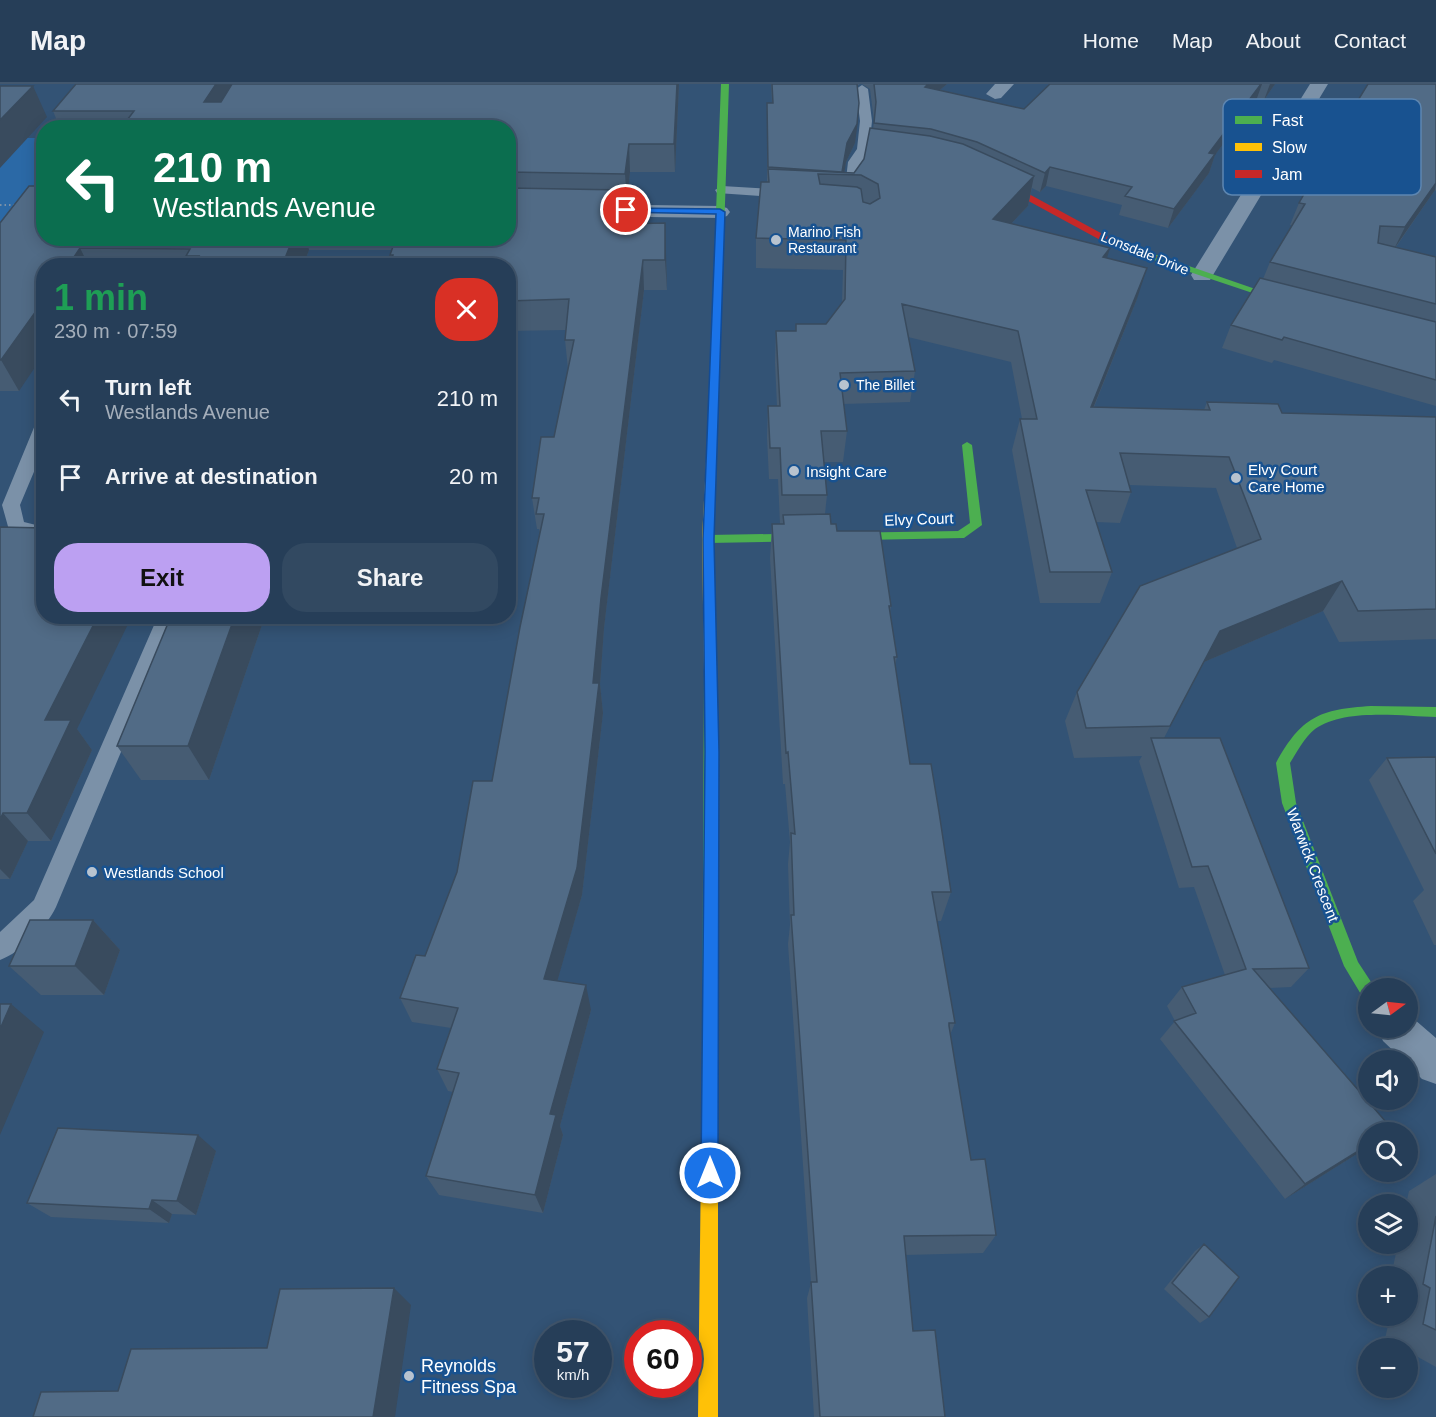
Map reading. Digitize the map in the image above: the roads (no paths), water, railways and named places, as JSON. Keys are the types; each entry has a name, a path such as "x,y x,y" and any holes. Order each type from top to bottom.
{"main road":[{"path":"708,1417 712,752 708,539 725,84"},
{"name":"Lonsdale Drive","path":"976,171 1043,203 1107,240 1202,275 1311,308"},
{"name":"Elvy Court","path":"708,539 960,535 976,525 967,445"},
{"name":"Warwick Crescent","path":"1360,978 1352,966 1289,803 1283,763 1299,737 1320,720 1368,712 1436,712"}],"street":[{"path":"1310,99 1319,84"},
{"path":"1202,275 1251,195"},
{"path":"516,209 721,202"},
{"path":"1408,1038 1436,1065"}],"lane":[{"path":"825,196 846,197 852,188 855,162 869,150 862,88"},
{"path":"721,202 804,195"},
{"path":"721,202 791,207"},
{"path":"36,444 11,505 16,526 36,532"},
{"path":"0,948 23,929 43,907 165,624"}],"place":[{"name":"Marino Fish Restaurant","path":"776,240"},
{"name":"The Billet","path":"844,385"},
{"name":"Insight Care","path":"794,471"},
{"name":"Elvy Court Care Home","path":"1236,478"},
{"name":"Westlands School","path":"92,872"},
{"name":"Reynolds Fitness Spa","path":"409,1376"}]}
